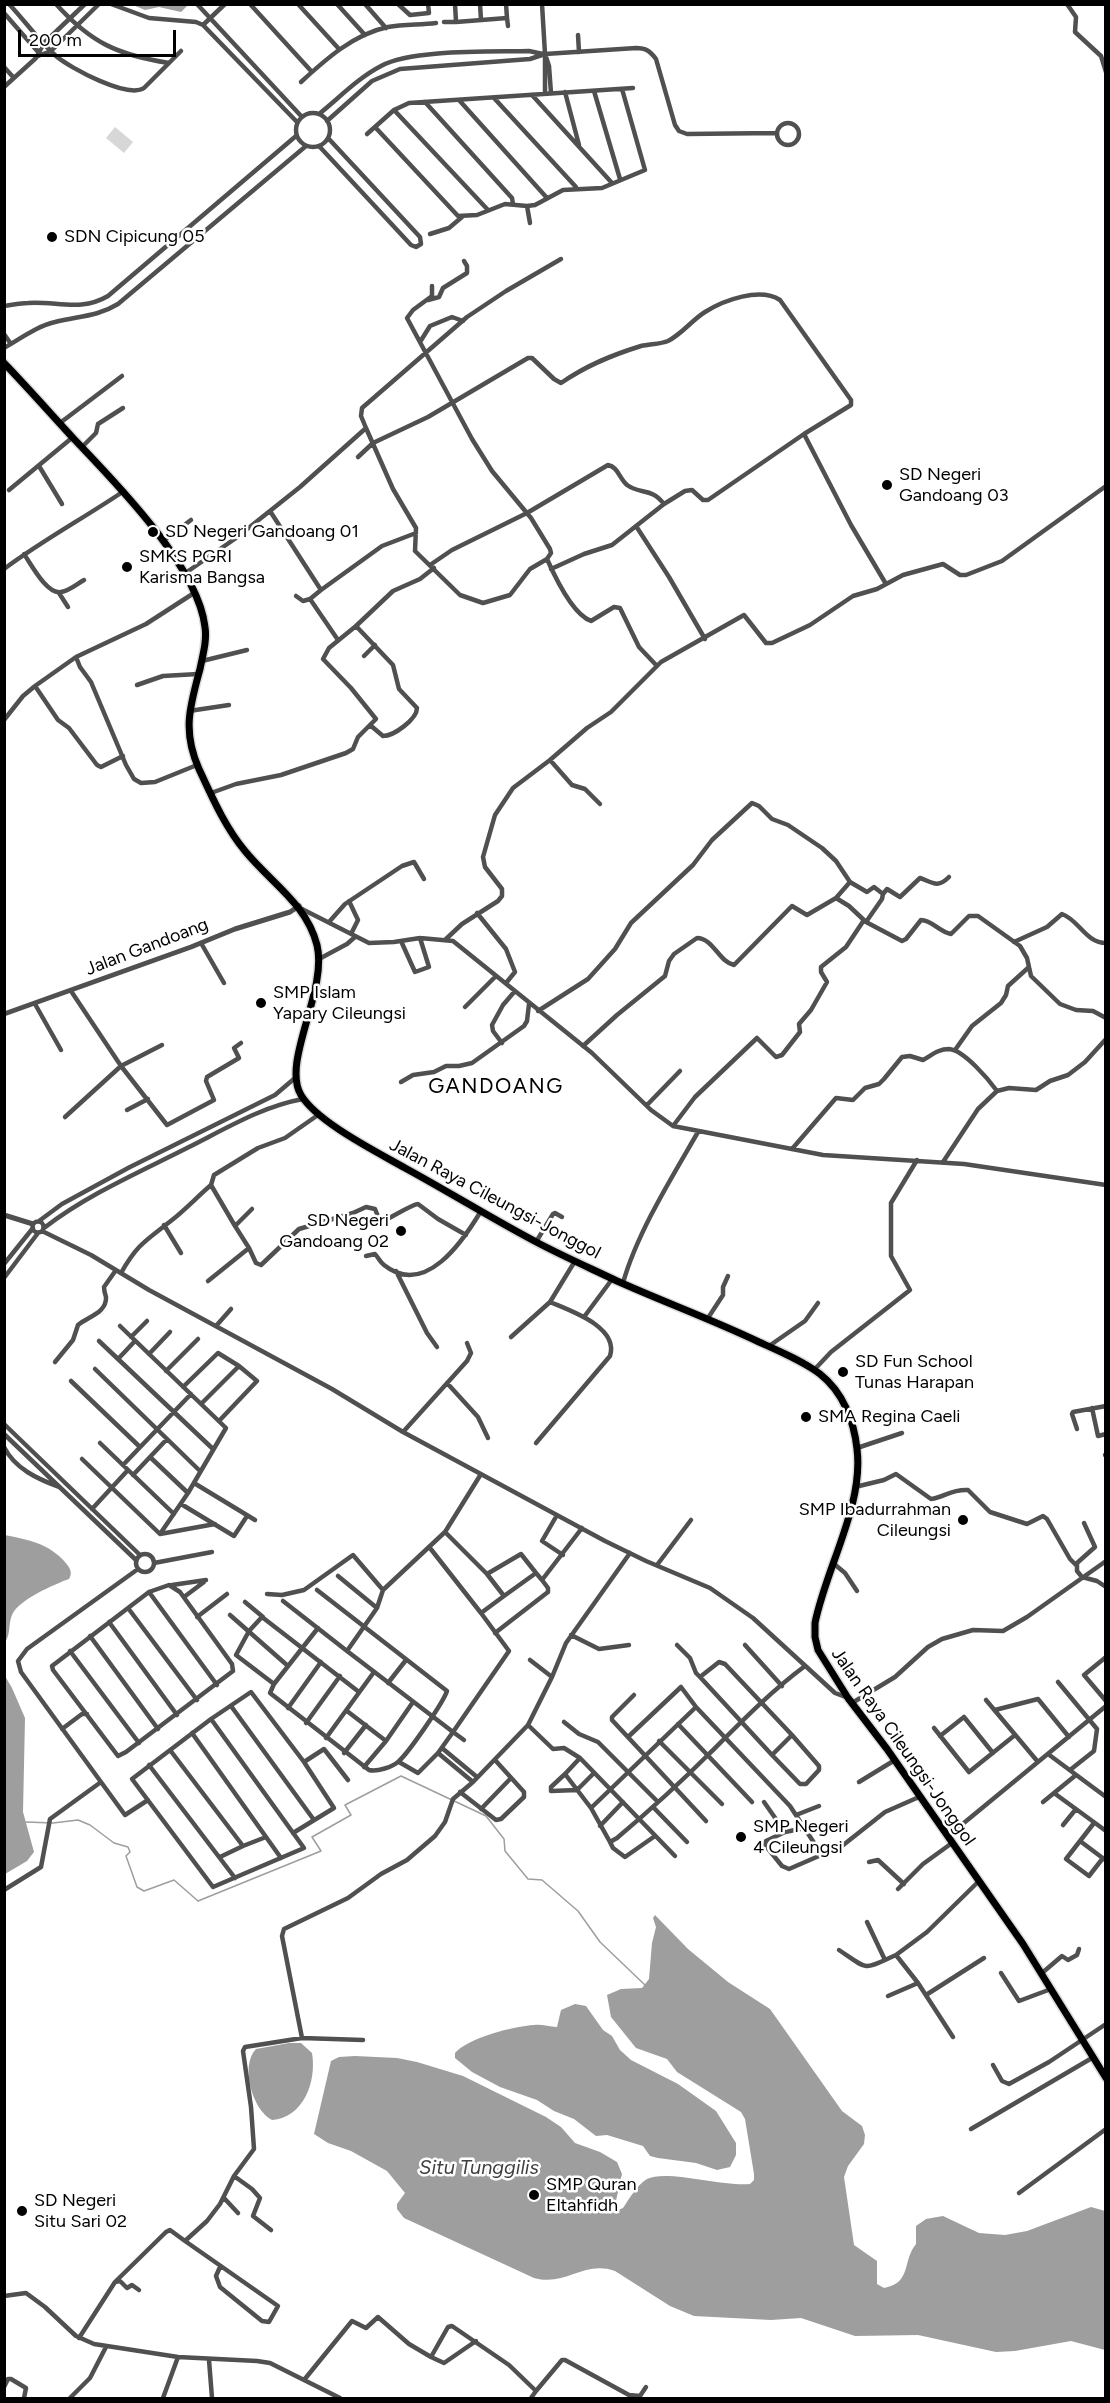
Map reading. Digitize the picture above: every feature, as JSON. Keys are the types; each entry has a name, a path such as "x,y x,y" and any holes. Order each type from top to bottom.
{"main road":[{"name":"Jalan Raya Cileungsi-Jonggol","path":"4,363 124,491 163,541 194,593 205,623 206,642 189,711 190,744 197,765 223,818 242,848 301,908 317,945 319,959 316,986 297,1059 295,1078 303,1099 318,1115 379,1154 536,1242 769,1347 814,1370 838,1392 847,1410 857,1448 855,1487 818,1607 815,1637 818,1650 850,1700 895,1760 1042,1973 1092,2058 1103,2069 1106,2078"}],"street":[{"path":"9,4 51,51 77,70 116,87 135,91 144,88 181,51"},
{"path":"56,4 76,27 120,52 169,63"},
{"path":"4,87 36,58 44,43 85,4"},
{"path":"40,53 51,51 99,4"},
{"path":"111,4 149,18 196,22 202,25 297,122"},
{"path":"197,4 302,117"},
{"path":"202,25 225,4"},
{"path":"250,4 312,72"},
{"path":"298,4 339,50"},
{"path":"337,4 365,35"},
{"path":"365,4 386,28"},
{"path":"398,4 410,15 429,13 428,4"},
{"path":"455,4 456,22"},
{"path":"480,4 481,20"},
{"path":"506,4 508,26"},
{"path":"542,4 545,54 549,66 548,93"},
{"path":"1067,4 1076,16 1074,32 1102,58 1106,72"},
{"path":"4,13 40,53"},
{"path":"444,22 507,18"},
{"path":"301,82 339,50 365,35 386,28 436,23"},
{"path":"578,35 579,52"},
{"path":"319,114 367,74 383,64 399,59 438,54 529,51 545,54 644,48 656,59 675,125 679,131 687,134 776,133"},
{"path":"1102,58 1106,52"},
{"path":"327,121 372,81 400,69 530,59 545,54"},
{"path":"4,67 14,78"},
{"path":"368,134 394,110 409,103 633,88"},
{"path":"375,127 458,216 477,215 496,206 513,204 527,206 563,190 576,187 602,188 645,170 622,89"},
{"path":"594,91 620,179"},
{"path":"565,92 579,147"},
{"path":"532,95 612,183"},
{"path":"278,102 283,97"},
{"path":"494,98 576,187"},
{"path":"459,100 547,198"},
{"path":"425,102 512,198 513,204"},
{"path":"394,110 488,210"},
{"path":"4,306 29,303 70,306 93,304 108,296 296,136 297,122 302,117 311,113 319,114 327,121 330,129 328,138 320,146 306,146 107,311 90,317 52,322 4,348"},
{"path":"787,122 797,127 799,133 794,143 789,145 778,140 776,133 782,124 787,122"},
{"path":"296,136 306,146"},
{"path":"320,146 411,245 419,246 422,242 420,237 328,138"},
{"path":"527,206 531,223"},
{"path":"430,234 450,228 462,217"},
{"path":"199,218 207,229"},
{"path":"163,249 172,258"},
{"path":"464,261 468,266 467,273 443,288 439,297 428,300 413,310 407,318 426,353 453,402 472,439 492,471 527,513 551,553 547,559 530,569 510,595 483,603 460,595 414,549 416,533 412,520 393,489 361,416 362,408 426,353 463,321 506,291 561,259"},
{"path":"428,300 433,293 432,286"},
{"path":"358,458 373,442 428,417 528,358 532,357 561,383 605,358 650,344 666,342 706,311 737,298 765,295 776,298 786,306 852,402 851,405 804,434 708,500 703,500 695,492 687,490 664,504 612,545 584,554 551,569"},
{"path":"420,342 430,326 452,317 463,321"},
{"path":"4,334 11,345"},
{"path":"60,423 122,376"},
{"path":"82,447 96,433 98,424 123,408"},
{"path":"184,574 236,538 325,467 366,428"},
{"path":"804,434 851,525 886,584"},
{"path":"9,490 73,437"},
{"path":"211,793 236,784 281,775 346,753 353,748 358,737 376,720 351,688 323,661 326,653 393,591 420,579 447,553 527,513 608,465 613,466 628,485 653,493 664,504"},
{"path":"39,466 62,504"},
{"path":"446,939 502,896 502,889 484,867 483,857 495,815 513,788 587,728 611,712 657,666 744,615 766,643 772,643 810,625 853,596 877,589 903,575 936,564 943,564 960,575 993,566 1106,486"},
{"path":"4,569 48,538 124,491"},
{"path":"270,511 321,591"},
{"path":"163,541 191,520"},
{"path":"636,526 705,639"},
{"path":"296,596 303,601 309,599 382,546 416,533"},
{"path":"24,554 44,583 59,593 68,607"},
{"path":"547,559 568,599 588,621 594,621 614,607 623,610 639,647 657,666"},
{"path":"59,593 84,580"},
{"path":"4,720 34,686 76,657 146,624 194,593"},
{"path":"309,599 338,640"},
{"path":"356,626 393,665 398,688 418,711 410,720 386,737 370,725"},
{"path":"364,656 375,645"},
{"path":"202,661 247,650"},
{"path":"76,657 91,682 130,776 141,783 155,782 197,765"},
{"path":"137,685 163,676 198,674"},
{"path":"34,686 58,720 69,728 97,765 101,767 123,756"},
{"path":"189,711 229,705"},
{"path":"550,760 572,785 585,789 600,804"},
{"path":"538,1011 588,979 615,949 631,923 693,866 712,840 752,803 759,806 772,819 788,825 822,848 837,861 850,882 867,892 874,887 883,894"},
{"path":"329,922 349,901 402,866 411,862 415,864 424,879"},
{"path":"673,1126 695,1097 757,1038 776,1057 782,1055 800,1032 800,1024 827,982 821,972 821,967 846,947 887,889 901,896 920,878 934,885 941,883 949,876"},
{"path":"583,1046 603,1026 665,976 674,954 697,938 706,940 726,962 734,965 792,906 807,915 836,898 850,882"},
{"path":"836,898 843,901 865,921 902,941 921,920 926,920 942,932 951,934 969,916 974,915 1014,942 1027,958 1033,979 1064,1007 1093,1011 1106,1018"},
{"path":"319,959 347,944 353,935 358,920 349,901"},
{"path":"301,908 369,943 420,938 453,941 583,1046 661,1118 673,1126 844,1158 943,1162 1030,1172 1106,1185"},
{"name":"Jalan Gandoang","path":"4,1014 235,929 301,908"},
{"path":"477,913 509,956 515,972 506,983"},
{"path":"1014,942 1047,927 1062,914 1069,917 1094,940 1106,943"},
{"path":"401,941 415,972 429,967 420,938"},
{"path":"201,943 224,983"},
{"path":"955,1050 972,1026 1000,1003 1006,995 1008,986 1029,968"},
{"path":"465,1007 496,976"},
{"path":"71,991 121,1066 167,1125 211,1103 214,1097 206,1081 207,1077 239,1058 234,1048 241,1043"},
{"path":"502,1042 493,1031 492,1025 514,991"},
{"path":"35,1004 61,1050"},
{"path":"401,1082 413,1075 434,1072 446,1066 472,1063 524,1026 529,1004"},
{"path":"943,1162 978,1109 996,1091 1009,1088 1036,1089 1068,1075 1085,1062 1106,1040"},
{"path":"64,1116 121,1066 162,1045"},
{"path":"792,1149 831,1101 839,1097 853,1100 865,1088 879,1084 902,1057 910,1056 923,1060 938,1051 955,1050 984,1076 996,1091"},
{"path":"647,1105 680,1071"},
{"path":"4,1264 35,1224 62,1204 130,1167 200,1134 282,1089 295,1078"},
{"path":"282,1089 289,1101"},
{"path":"127,1110 148,1098"},
{"path":"4,1278 41,1231 66,1211 202,1140 279,1103 303,1099"},
{"path":"318,1115 285,1138 258,1148 217,1172 212,1178 212,1185 256,1263 261,1265 299,1229 369,1207 377,1211 382,1222 416,1204 466,1235"},
{"path":"623,1283 631,1258 648,1221 698,1132"},
{"path":"200,1134 202,1140"},
{"path":"814,1370 837,1347 910,1290 891,1256 891,1203 917,1160"},
{"path":"130,1167 133,1175"},
{"path":"55,1362 73,1340 78,1325 97,1314 103,1307 106,1296 104,1287 134,1251 212,1185"},
{"path":"236,1226 252,1209"},
{"path":"366,1256 375,1254 384,1265 396,1271 410,1274 423,1273 458,1246 481,1211"},
{"path":"536,1242 553,1214 562,1217"},
{"path":"4,1215 43,1224 41,1231"},
{"path":"35,1224 41,1231 91,1255 332,1389 403,1432 557,1515 630,1553 703,1584 728,1599 783,1644 835,1693 850,1700 895,1677 928,1647 942,1639 973,1630 1003,1631 1027,1617 1106,1561"},
{"path":"164,1225 181,1253"},
{"path":"208,1281 249,1248"},
{"path":"511,1337 550,1302 575,1261"},
{"path":"396,1271 425,1330 437,1347"},
{"path":"708,1318 723,1294 723,1287 728,1276"},
{"path":"584,1317 613,1278"},
{"path":"536,1443 612,1351 610,1338 584,1317 550,1302"},
{"path":"769,1347 805,1321 818,1303"},
{"path":"216,1326 231,1309"},
{"path":"118,1359 147,1321"},
{"path":"120,1326 226,1428 188,1493 160,1534"},
{"path":"149,1354 170,1332"},
{"path":"166,1371 198,1339"},
{"path":"99,1341 213,1449"},
{"path":"403,1432 471,1353 467,1343"},
{"path":"183,1387 218,1353 239,1366 256,1382 219,1421"},
{"path":"201,1404 239,1366"},
{"path":"95,1369 200,1471"},
{"path":"71,1381 140,1447"},
{"path":"447,1383 478,1417 488,1438"},
{"path":"123,1465 191,1394"},
{"path":"1077,1429 1072,1413 1106,1406"},
{"path":"1092,1408 1098,1436 1106,1434"},
{"path":"4,1424 92,1508 138,1558 138,1569"},
{"path":"857,1448 902,1433"},
{"path":"4,1434 138,1558"},
{"path":"133,1475 167,1439"},
{"path":"100,1443 174,1514"},
{"path":"4,1447 11,1458 29,1473 61,1488"},
{"path":"150,1457 188,1493"},
{"path":"82,1459 160,1534"},
{"path":"88,1513 128,1470"},
{"path":"347,1651 377,1608 383,1590 445,1532 481,1474"},
{"path":"855,1487 884,1480 896,1474 931,1499 947,1492 968,1490 990,1512 999,1516 1027,1524 1043,1516 1082,1577 1097,1581 1106,1587"},
{"path":"194,1483 255,1520"},
{"path":"181,1504 234,1536 247,1516"},
{"path":"557,1515 542,1541 563,1555"},
{"path":"657,1565 691,1520"},
{"path":"1076,1565 1095,1546 1084,1523"},
{"path":"160,1534 215,1524"},
{"path":"542,1580 582,1528"},
{"path":"445,1532 487,1574 504,1596"},
{"path":"399,1762 418,1773 440,1750 509,1651 430,1548"},
{"path":"138,1569 143,1572 149,1571 154,1563 212,1552"},
{"path":"302,2038 282,1936 284,1929 348,1898 414,1854 435,1836 446,1822 453,1798 473,1782 528,1725 571,1635 630,1553"},
{"path":"487,1574 521,1554 548,1588 548,1592 495,1633"},
{"path":"138,1558 149,1555 154,1563"},
{"path":"267,1594 282,1595 304,1590 353,1555 383,1590"},
{"path":"833,1563 845,1573 857,1591"},
{"path":"138,1569 64,1622 19,1658 18,1665 125,1815 148,1800"},
{"path":"481,1613 536,1573"},
{"path":"338,1576 377,1608"},
{"path":"172,1585 184,1597 234,1668 231,1674 217,1685 118,1756 52,1668 53,1664 149,1592 165,1586 206,1580 184,1597"},
{"path":"317,1590 447,1691 433,1715 399,1762 374,1771 364,1767 270,1693 274,1684 318,1628"},
{"path":"149,1592 217,1685"},
{"path":"197,1617 227,1594"},
{"path":"283,1601 464,1740"},
{"path":"245,1602 359,1692"},
{"path":"128,1608 197,1700"},
{"path":"230,1615 288,1666"},
{"path":"263,1617 249,1631 236,1654 274,1684"},
{"path":"109,1622 177,1714"},
{"path":"571,1635 599,1648 629,1645"},
{"path":"90,1636 158,1729"},
{"path":"677,1645 690,1658 696,1673 800,1784 806,1784 819,1770 819,1766 792,1735 723,1662 719,1662 700,1677"},
{"path":"745,1646 782,1686"},
{"path":"70,1651 139,1743"},
{"path":"1106,1658 1084,1675 1106,1701"},
{"path":"388,1683 406,1660"},
{"path":"530,1660 552,1677"},
{"path":"288,1708 321,1662"},
{"path":"610,1842 653,1807 761,1702 805,1666"},
{"path":"326,1738 374,1672"},
{"path":"306,1723 340,1676"},
{"path":"1058,1682 1097,1730 1094,1751 1070,1770"},
{"path":"628,1737 681,1687 724,1738 790,1806 822,1855"},
{"path":"1099,1694 1106,1688"},
{"path":"211,1719 293,1833 304,1848 213,1887 132,1779 211,1719 251,1692 304,1762 334,1808 293,1833"},
{"path":"634,1695 612,1717 706,1821"},
{"path":"995,1710 1038,1699 1069,1737"},
{"path":"986,1700 1038,1762"},
{"path":"364,1767 386,1741 413,1702"},
{"path":"231,1706 314,1820"},
{"path":"898,1889 1038,1762 1106,1706"},
{"path":"591,1808 696,1707"},
{"path":"347,1711 386,1741"},
{"path":"62,1729 82,1714 87,1714"},
{"path":"940,1736 964,1717 993,1753"},
{"path":"564,1722 579,1734 595,1740 658,1802"},
{"path":"678,1724 752,1802"},
{"path":"344,1753 366,1725"},
{"path":"528,1725 553,1749 564,1748 580,1758 675,1856"},
{"path":"934,1728 969,1772 1015,1735"},
{"path":"192,1733 281,1858"},
{"path":"772,1755 792,1735"},
{"path":"659,1741 722,1804"},
{"path":"170,1749 243,1846"},
{"path":"304,1762 324,1749 348,1780"},
{"path":"440,1750 477,1777"},
{"path":"440,1750 473,1782"},
{"path":"1048,1754 1106,1797"},
{"path":"580,1758 550,1790 577,1790 594,1773"},
{"path":"460,1792 499,1820 524,1797 524,1792 495,1760"},
{"path":"859,1782 895,1760"},
{"path":"149,1765 235,1878"},
{"path":"565,1774 591,1808 613,1848 624,1857 655,1836"},
{"path":"1043,1802 1076,1775"},
{"path":"481,1809 511,1778"},
{"path":"4,1890 41,1867 50,1819 101,1782"},
{"path":"1054,1793 1106,1832"},
{"path":"805,1828 785,1832 765,1843 785,1868 789,1869 842,1846 885,1812 919,1797"},
{"path":"600,1826 623,1802"},
{"path":"764,1803 785,1832"},
{"path":"796,1815 819,1806"},
{"path":"653,1807 687,1842"},
{"path":"1063,1826 1076,1809"},
{"path":"1080,1840 1104,1859 1089,1876 1066,1859 1080,1840 1094,1823"},
{"path":"220,1857 266,1837"},
{"path":"869,1862 878,1860 904,1884"},
{"path":"839,1950 863,1967 870,1967 896,1955 927,1932 979,1881"},
{"path":"867,1922 885,1960"},
{"path":"1042,1973 1062,1956 1068,1960 1077,1954 1079,1949"},
{"path":"896,1955 918,1983 953,2037"},
{"path":"926,1995 984,1958"},
{"path":"1001,1973 1020,2001 1051,1989"},
{"path":"888,1996 918,1983"},
{"path":"993,2065 1002,2080 1008,2084 1049,2062 1106,2024"},
{"path":"185,2241 207,2221 224,2198 234,2176 254,2149 243,2049 250,2045 302,2038 363,2040"},
{"path":"971,2129 1092,2058"},
{"path":"1019,2193 1106,2129"},
{"path":"234,2176 258,2195 259,2202 253,2216 271,2230"},
{"path":"224,2198 238,2213"},
{"path":"79,2338 115,2282 168,2231 172,2231 278,2306 269,2322 262,2322 220,2288 216,2277 220,2267"},
{"path":"115,2282 120,2282 127,2288 132,2285 139,2290"},
{"path":"4,2296 26,2293 79,2338 94,2344 178,2357 270,2363 338,2398"},
{"path":"304,2380 352,2321 366,2328 376,2317 409,2344 444,2363 476,2341"},
{"path":"431,2357 449,2326 476,2341 524,2378 536,2391"},
{"path":"70,2398 90,2378 106,2346"},
{"path":"163,2398 178,2357"},
{"path":"210,2360 212,2398"},
{"path":"531,2398 562,2360 629,2395 640,2396 646,2387"},
{"path":"4,2387 8,2379 11,2379 26,2388 24,2398"}],"shaded area":[{"path":"115,127 133,142 124,153 106,138"}],"water":[{"path":"133,5 186,5 181,12 159,7 145,10"},
{"path":"5,1535 45,1546 65,1562 71,1572 69,1579 38,1593 16,1609 11,1618 5,1642"},
{"path":"5,1676 25,1718 23,1812 34,1852 27,1861 5,1874"},
{"name":"Situ Tunggilis","path":"655,1915 688,1949 728,1982 770,2009 842,2111 862,2126 865,2135 864,2144 848,2166 844,2177 854,2245 877,2261 877,2284 884,2288 893,2285 903,2276 916,2244 916,2226 926,2219 943,2216 979,2233 1005,2235 1027,2231 1091,2207 1105,2211 1105,2350 1071,2341 996,2352 918,2335 855,2336 801,2318 771,2320 694,2316 670,2306 615,2271 604,2269 593,2269 556,2279 534,2278 404,2218 397,2209 397,2204 405,2193 387,2171 314,2134 331,2061 339,2057 355,2056 397,2058 463,2076 546,2117 561,2127 575,2143 600,2152 617,2162 622,2174 615,2205 618,2210 623,2208 643,2182 656,2176 750,2184 754,2180 754,2174 745,2119 741,2112 677,2072 667,2059 636,2048 611,2017 607,1995 621,1989 642,1988 649,1979 652,1943 656,1927 653,1918"},
{"name":"Situ Tunggilis","path":"575,2004 586,2006 603,2030 612,2036 620,2050 631,2060 678,2084 716,2111 736,2143 736,2155 730,2167 717,2170 696,2163 658,2158 650,2156 643,2146 607,2135 596,2136 574,2119 554,2111 537,2100 500,2087 472,2072 455,2058 455,2053 470,2042 504,2030 540,2025 557,2027 561,2010"},
{"path":"301,2043 312,2053 310,2086 300,2106 283,2118 272,2120 265,2115 254,2097 249,2065 256,2049"}],"waterway":[{"path":"26,1822 53,1823 78,1820 90,1825 114,1843 128,1847 130,1852 126,1856 137,1887 144,1891 174,1880 198,1901 321,1851 312,1837 351,1815 345,1805 401,1776 486,1816 504,1839 505,1851 528,1879 542,1880 578,1911 600,1942 645,1985"}],"place":[{"name":"SDN Cipicung 05","path":"52,237"},
{"name":"SD Negeri Gandoang 03","path":"887,485"},
{"name":"SD Negeri Gandoang 01","path":"153,532"},
{"name":"SMKS PGRI Karisma Bangsa","path":"127,567"},
{"name":"SMP Islam Yapary Cileungsi","path":"261,1003"},
{"name":"SD Negeri Gandoang 02","path":"401,1231"},
{"name":"SD Fun School Tunas Harapan","path":"843,1372"},
{"name":"SMA Regina Caeli","path":"806,1417"},
{"name":"SMP Ibadurrahman Cileungsi","path":"963,1520"},
{"name":"SMP Negeri 4 Cileungsi","path":"741,1837"},
{"name":"SMP Quran Eltahfidh","path":"534,2195"},
{"name":"SD Negeri Situ Sari 02","path":"22,2211"}],"district":[{"name":"GANDOANG","path":"496,1087"}]}
